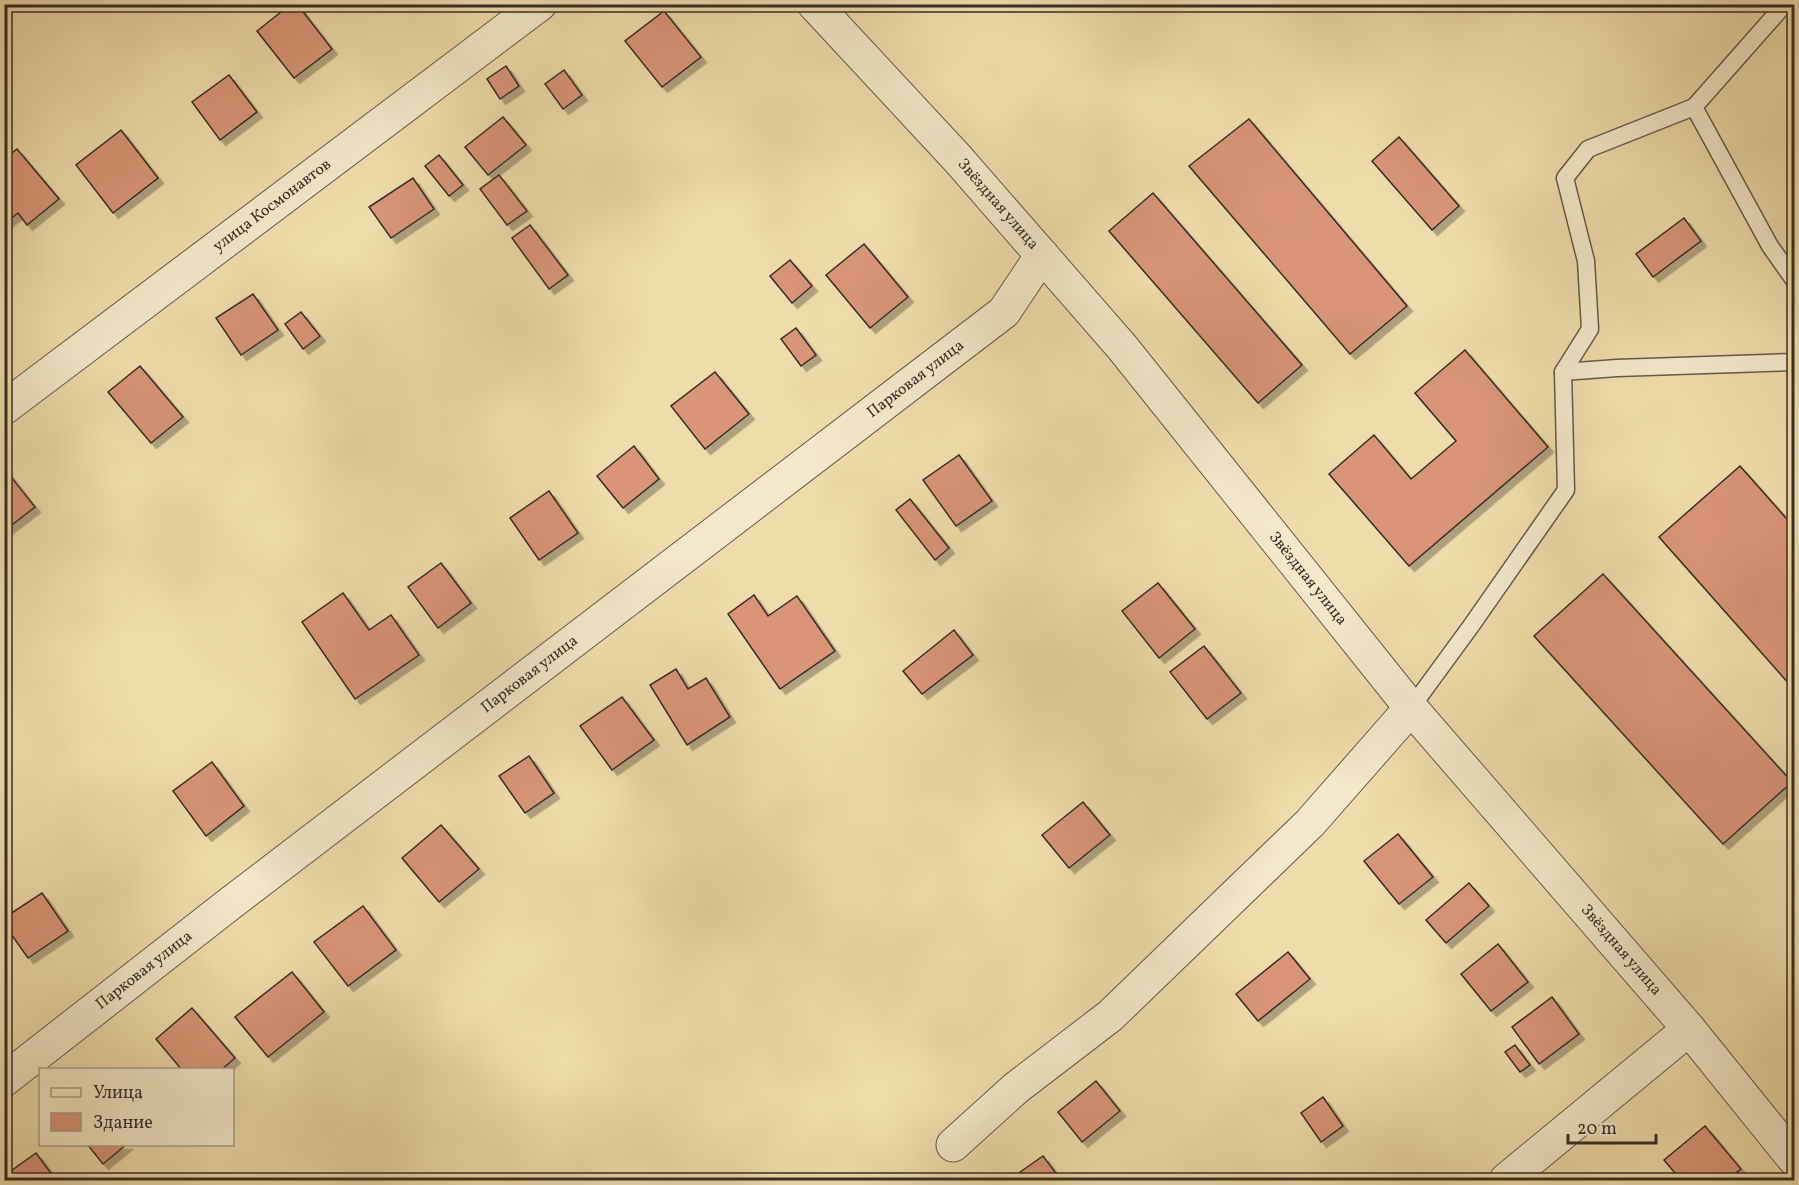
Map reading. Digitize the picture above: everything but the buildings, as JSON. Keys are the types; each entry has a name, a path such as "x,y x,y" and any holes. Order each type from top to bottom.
{"street":[{"name":"улица Космонавтов","path":"4,408 540,4"},
{"name":"Звёздная улица","path":"814,4 958,159 1122,347 1411,708 1689,1029 1794,1159"},
{"name":"Парковая улица","path":"4,1080 232,902 1004,312 1042,255"},
{"path":"953,1145 1016,1088 1110,1016 1127,1000 1310,823 1411,708"},
{"path":"1506,1180 1689,1029"}],"lane":[{"path":"1411,708 1472,626 1566,490 1563,372 1590,329 1586,261 1565,178 1588,149 1694,107 1785,4"},
{"path":"1694,107 1770,246 1794,280"},
{"path":"1563,372 1794,362"}]}
